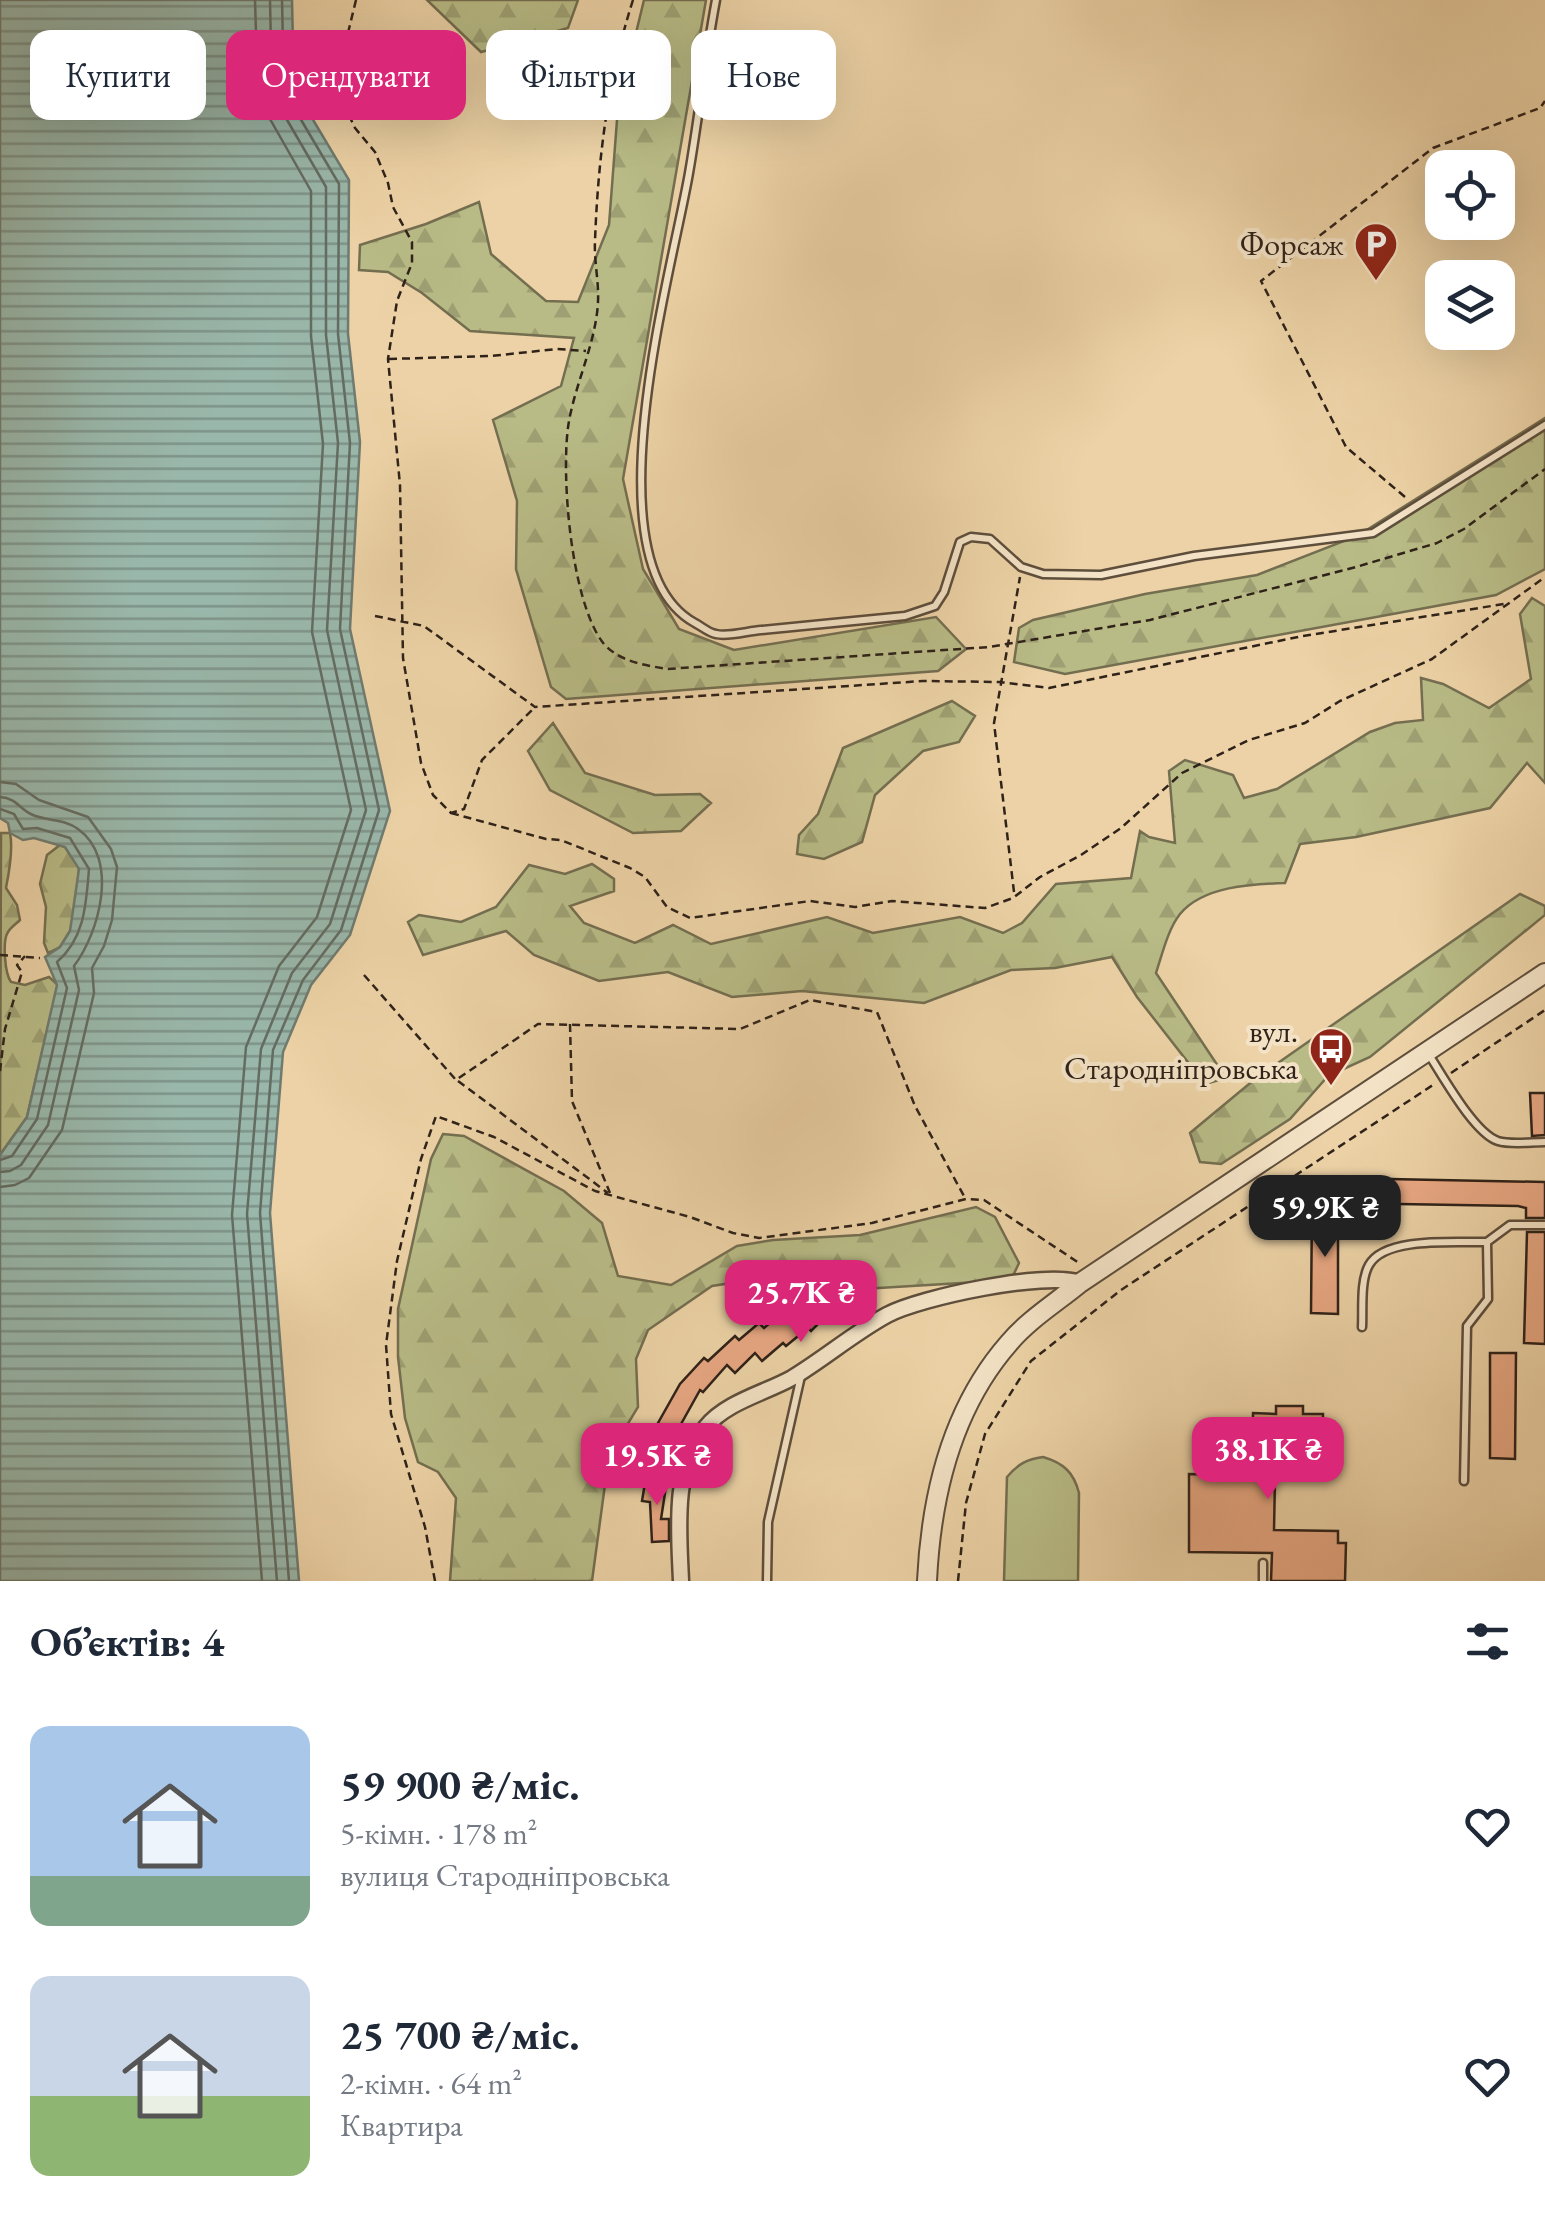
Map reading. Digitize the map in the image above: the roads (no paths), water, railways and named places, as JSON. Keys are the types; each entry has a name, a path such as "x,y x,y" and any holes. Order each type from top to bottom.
{"street":[{"path":"927,1581 939,1484 960,1422 1009,1342 1080,1283 1545,973"},
{"path":"680,1581 680,1499 688,1458 708,1424 802,1371 893,1312 940,1298 1014,1284 1057,1278 1080,1283"}],"lane":[{"path":"716,0 690,170 651,376 639,477 648,560 656,581 667,600 686,618 716,634 905,616 935,606 944,592 960,542 972,537 990,539 1021,567 1043,574 1101,575 1194,556 1373,533 1545,425"},
{"path":"1427,1052 1489,1136 1499,1141 1545,1142"},
{"path":"1362,1328 1366,1272 1375,1257 1394,1246 1487,1242 1510,1225 1545,1225"},
{"path":"1464,1481 1467,1326 1488,1299 1487,1242"},
{"path":"767,1581 768,1522 802,1371"},
{"path":"1263,1563 1263,1581"}],"water":[{"path":"0,0 292,0 293,30 226,30 226,120 313,120 349,180 348,334 360,442 350,629 390,811 350,935 311,985 283,1052 270,1213 299,1581 0,1581 0,1155 27,1117 57,985 45,957 60,947 70,931 79,869 65,847 34,838 23,840 10,833 8,823 0,818"}],"place":[{"name":"Форсаж","path":"1376,282"},
{"name":"вул. Стародніпровська","path":"1331,1087"}]}
